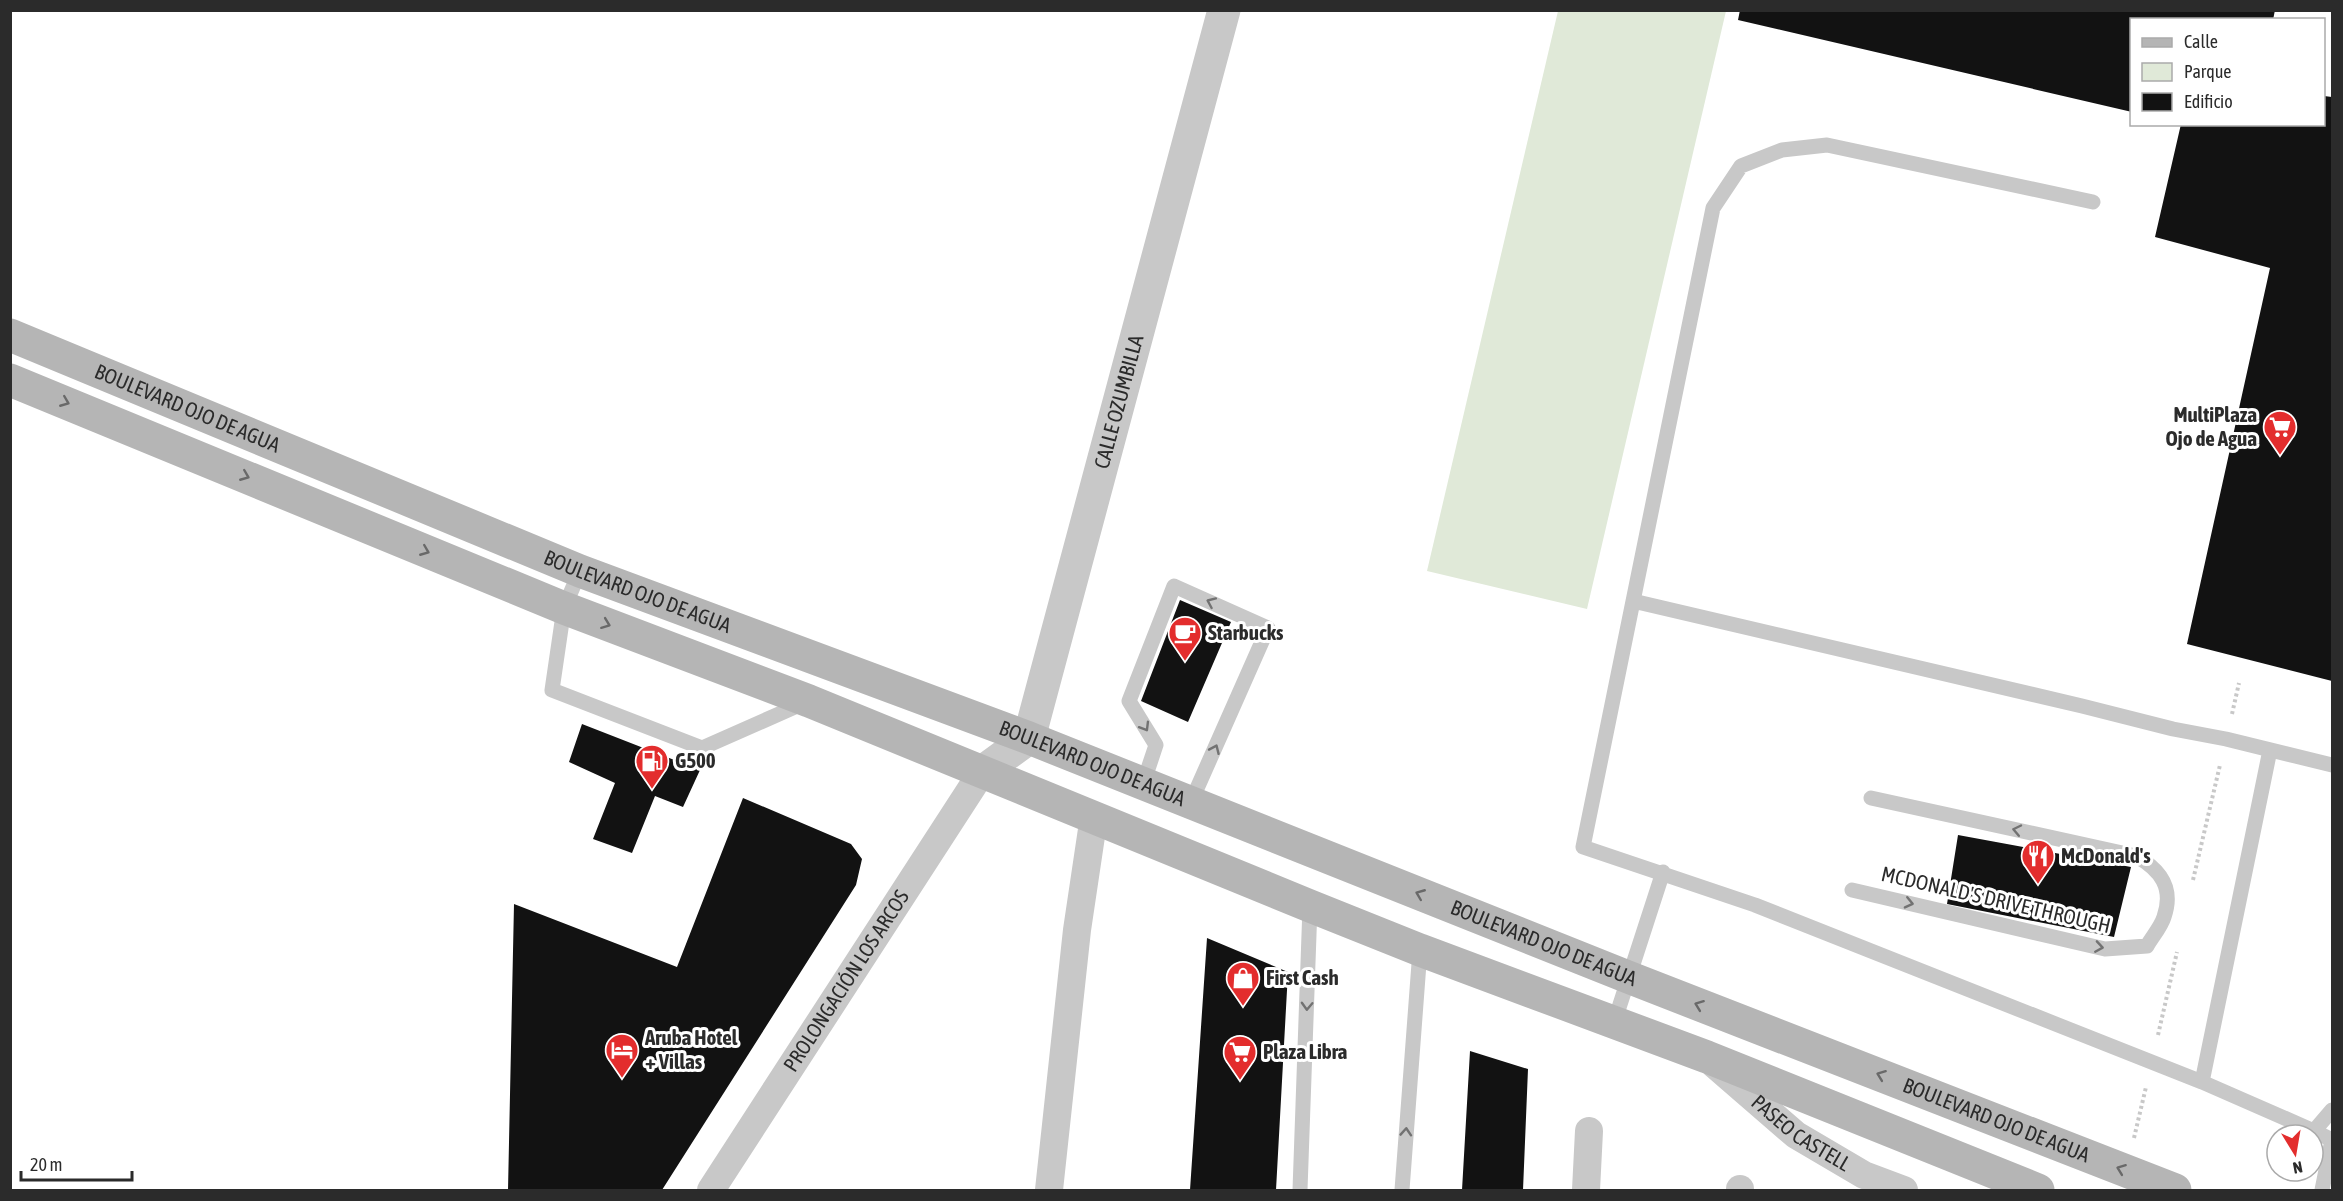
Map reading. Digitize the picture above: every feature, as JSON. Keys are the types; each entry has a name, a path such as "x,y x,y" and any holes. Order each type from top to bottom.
{"main road":[{"name":"BOULEVARD OJO DE AGUA","path":"10,335 580,570 1029,738 1628,977 2175,1191"},
{"name":"BOULEVARD OJO DE AGUA","path":"10,380 564,608 809,701 1420,950 1707,1057 2038,1191"}],"street":[{"name":"CALLE OZUMBILLA","path":"1029,738 1224,10"},
{"path":"982,772 1029,738"},
{"name":"PROLONGACIÓN LOS ARCOS","path":"711,1191 982,772"},
{"path":"1048,1191 1077,930 1094,816"},
{"name":"PASEO CASTELL","path":"1707,1057 1796,1135 1864,1175 1904,1191"},
{"path":"1586,1191 1589,1131"}],"lane":[{"path":"2093,202 1827,145 1782,150 1741,166 1713,208 1583,847 1663,872 1755,905 2202,1082 2296,1123"},
{"path":"580,570 564,608 552,690 702,748 809,701"},
{"path":"1143,784 1156,746 1129,701 1174,586 1268,628 1191,802"},
{"path":"1633,601 2332,765"},
{"path":"2202,1082 2271,750"},
{"name":"MCDONALD'S DRIVE THROUGH","path":"1852,890 2105,949 2147,946 2164,918 2167,889 2154,866 2136,856 1871,798"},
{"path":"1614,1023 1663,872"},
{"path":"1300,1191 1310,906"},
{"path":"1402,1191 1420,950"},
{"path":"2321,1123 2332,1110"},
{"path":"2322,1191 2331,1155 2332,1140 2325,1136"}],"green space":[{"path":"1558,11 1726,11 1587,609 1427,571"}],"building":[{"path":"1740,10 2275,10 2273,18 2130,18 2130,112 1738,20"},
{"name":"MultiPlaza Ojo de Agua","path":"2325,96 2332,97 2332,681 2187,644 2270,268 2155,237 2181,126 2325,126"},
{"name":"Starbucks","path":"1180,600 1231,622 1188,722 1141,701"},
{"name":"G500","path":"582,724 700,770 683,807 655,796 632,853 593,839 615,783 569,762"},
{"name":"Aruba Hotel + Villas","path":"743,798 851,844 862,859 856,885 662,1190 508,1190 514,904 677,967"},
{"name":"McDonald's","path":"1958,835 2131,867 2114,937 1947,904"},
{"name":"Plaza Libra","path":"1207,938 1288,972 1276,1190 1190,1190"},
{"path":"1470,1051 1528,1069 1523,1190 1462,1190"}],"place":[{"name":"MultiPlaza Ojo de Agua","path":"2280,456"},
{"name":"Starbucks","path":"1185,662"},
{"name":"G500","path":"652,790"},
{"name":"McDonald's","path":"2038,885"},
{"name":"First Cash","path":"1243,1007"},
{"name":"Aruba Hotel + Villas","path":"622,1079"},
{"name":"Plaza Libra","path":"1240,1081"}]}
